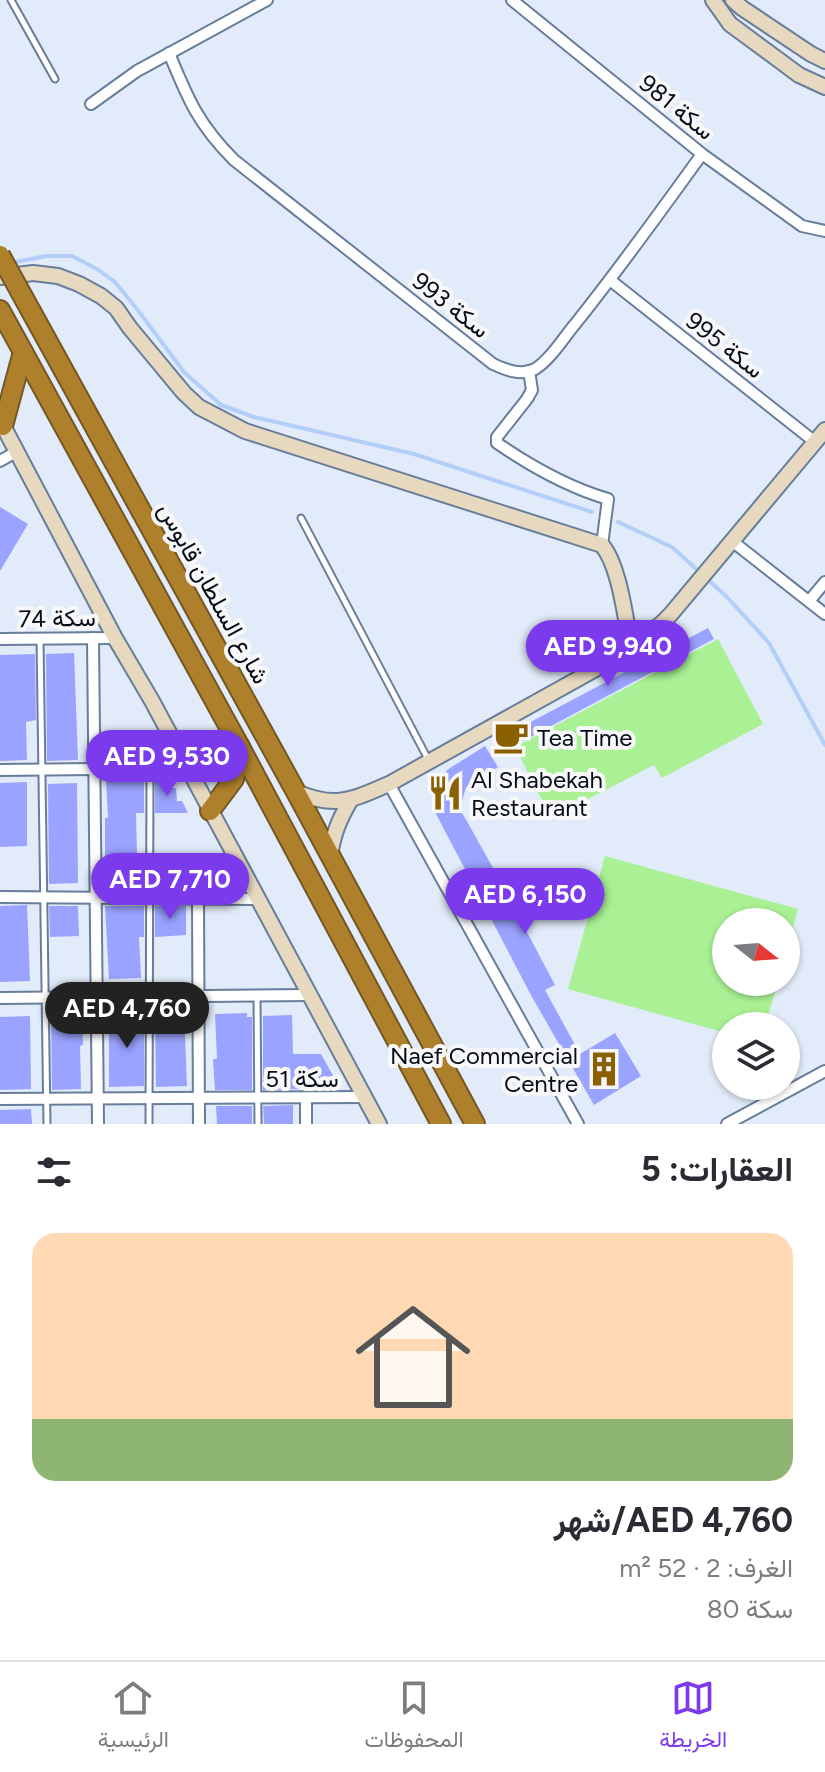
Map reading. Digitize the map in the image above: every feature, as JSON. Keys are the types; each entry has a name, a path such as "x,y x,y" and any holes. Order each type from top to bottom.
{"highway":[{"name":"شارع السلطان قابوس","path":"0,255 475,1124"},
{"path":"5,318 240,747 441,1124"},
{"path":"1,423 23,352"},
{"path":"210,811 234,779 240,747"}],"street":[{"path":"91,104 137,71 267,0"},
{"name":"سكة 981","path":"512,0 702,154 802,226 825,231"},
{"path":"713,0 730,24 799,75 825,87"},
{"path":"730,24 741,3 825,61"},
{"name":"سكة 993","path":"169,53 188,100 203,125 234,160 493,364 506,370 529,371"},
{"path":"602,545 608,499 572,487 529,465 497,443 497,437 532,390 529,371 545,361 610,280 702,154"},
{"path":"0,277 33,273 58,276 101,296 116,308 192,400 245,431 602,545 609,553 615,571 631,646"},
{"name":"سكة 995","path":"610,280 815,442"},
{"path":"1,423 379,1124"},
{"path":"296,792 319,801 350,801 389,784 610,661 671,614 825,430"},
{"path":"0,461 16,452"},
{"path":"728,546 810,600 825,614"},
{"path":"810,600 825,582"},
{"path":"93,638 98,1124"},
{"name":"سكة 74","path":"0,639 115,638"},
{"path":"0,770 188,768"},
{"path":"389,784 578,1124"},
{"path":"330,855 338,820 350,801"},
{"path":"0,897 258,899"},
{"path":"198,899 199,1124"},
{"path":"0,998 309,995"},
{"path":"727,1124 825,1071"},
{"name":"سكة 51","path":"0,1099 365,1097"},
{"path":"306,1098 306,1124"}],"lane":[{"path":"11,0 55,79"},
{"path":"301,518 429,761"},
{"path":"40,638 47,1124"},
{"path":"149,1124 150,768"},
{"path":"257,996 258,1124"}],"green space":[{"path":"718,639 763,724 662,778 654,765 551,818 515,747"},
{"path":"605,856 794,908 712,908 712,996 774,996 769,1012 712,1012 712,1029 568,989"}],"building":[{"path":"0,507 28,524 0,571"},
{"path":"708,628 714,639 510,748 504,736"},
{"path":"74,653 78,760 47,761 46,654"},
{"path":"35,654 36,720 26,722 27,760 0,761 0,655"},
{"path":"485,746 498,767 466,787 460,809 555,985 545,990 580,1054 615,1033 641,1076 594,1105 532,997 435,812 447,770"},
{"path":"144,778 144,813 136,813 137,855 144,855 144,887 105,890 106,780"},
{"path":"155,778 170,778 171,788 176,788 177,801 182,801 188,813 155,813"},
{"path":"27,782 27,846 0,847 0,783"},
{"path":"77,783 78,883 49,884 48,784"},
{"path":"155,855 210,855 213,864 218,864 220,886 155,887"},
{"path":"27,905 30,981 0,982 0,906"},
{"path":"49,906 78,906 79,936 50,937"},
{"path":"105,906 144,906 144,937 139,937 141,978 109,979"},
{"path":"155,906 186,906 186,935 155,937"},
{"path":"184,1011 187,1086 156,1087 155,1012"},
{"path":"144,1013 144,1086 109,1087 109,1014"},
{"path":"247,1013 247,1017 252,1017 252,1090 215,1090 215,1014"},
{"path":"82,1015 81,1089 52,1090 51,1016"},
{"path":"292,1015 293,1054 321,1054 335,1079 335,1088 263,1090 263,1016"},
{"path":"30,1016 31,1089 0,1090 0,1017"},
{"path":"293,1105 293,1124 264,1124 263,1106"},
{"path":"216,1106 252,1106 252,1124 217,1124"},
{"path":"31,1109 32,1124 0,1124 0,1110"}],"waterway":[{"path":"11,263 46,256 72,256 97,269 115,282 184,372 221,405 254,417 414,454 592,512"},
{"path":"618,522 672,547 727,597 769,643 825,745"}],"place":[{"name":"Tea Time","path":"511,737"},
{"name":"Al Shabekah Restaurant","path":"445,793"},
{"name":"Naef Commercial Centre","path":"604,1069"}]}
